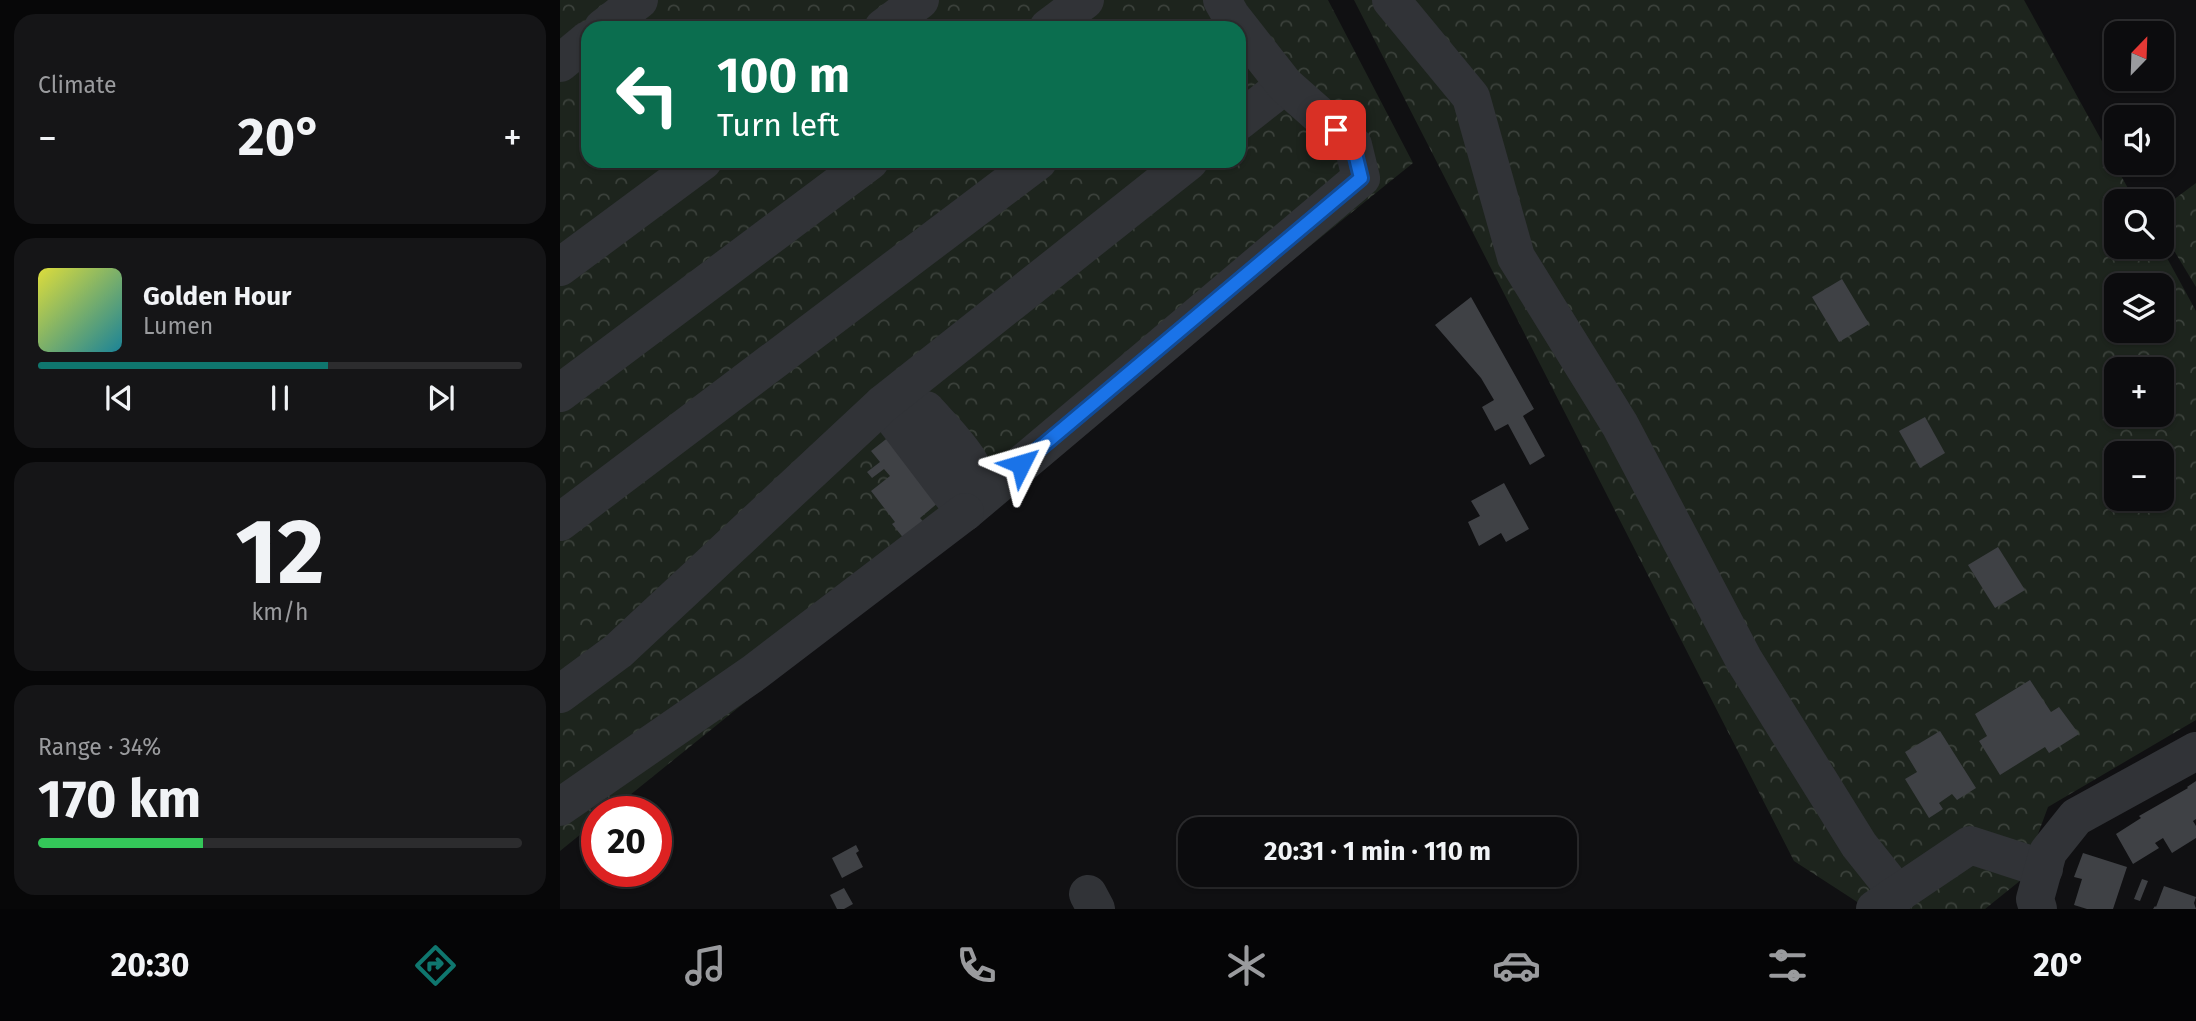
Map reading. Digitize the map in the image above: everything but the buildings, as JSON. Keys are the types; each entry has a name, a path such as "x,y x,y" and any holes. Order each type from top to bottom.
{"street":[{"path":"612,21 639,0"},
{"path":"892,21 920,0"},
{"path":"1057,21 1085,0"},
{"path":"1391,0 1471,97 1516,257 1620,425 1744,660 1859,845 1886,901 1970,845 2043,869"},
{"path":"560,807 755,672 972,506 1361,178 1353,145 1285,85 1246,42"},
{"path":"560,63 581,46"},
{"path":"1246,116 1285,85"},
{"path":"560,267 694,168"},
{"path":"560,393 861,168"},
{"path":"560,522 1029,168"},
{"path":"560,694 618,651 883,404 1180,168"},
{"path":"883,404 972,506"},
{"path":"2038,909 2035,899 2048,852 2076,817 2196,751"}],"green space":[{"path":"560,0 1328,0 1413,163 629,796 581,796 581,834 560,851"},
{"path":"1354,0 2024,0 2104,145 2104,175 2121,175 2128,189 2104,189 2104,259 2168,259 2196,311 2196,720 2048,807 2021,880 1985,909 1868,909 1794,861"},
{"path":"2196,183 2196,287 2174,251 2174,199"}],"route":[{"path":"1021,464 1361,178 1353,145 1336,130"}]}
